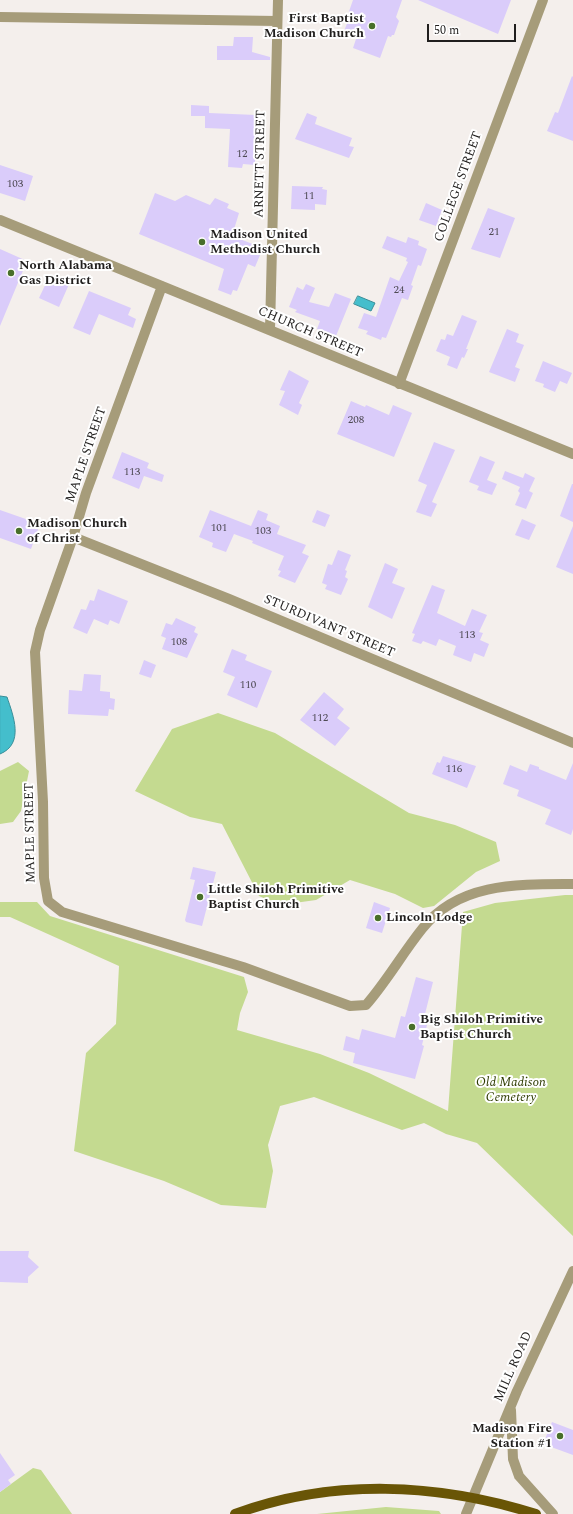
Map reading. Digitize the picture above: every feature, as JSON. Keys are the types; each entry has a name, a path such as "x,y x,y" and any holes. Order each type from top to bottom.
{"main road":[{"path":"235,1514 255,1507 295,1497 340,1490 377,1488 413,1489 473,1498 536,1514"}],"street":[{"name":"ARNETT STREET","path":"270,330 278,0"},
{"name":"COLLEGE STREET","path":"399,384 543,0"},
{"path":"0,17 277,21"},
{"name":"CHURCH STREET","path":"0,220 573,454"},
{"name":"MAPLE STREET","path":"162,286 86,494 73,537 40,630 35,652 43,786 44,878 48,901 55,908 243,967 350,1006 366,1005 381,987 423,927 453,900 482,890 507,886 573,884"},
{"name":"STURDIVANT STREET","path":"73,537 248,607 573,743"},
{"name":"MILL ROAD","path":"466,1514 511,1406 573,1271"},
{"path":"511,1406 513,1459 519,1476 553,1514"}],"green space":[{"path":"218,713 275,733 409,813 455,825 496,842 500,861 476,872 434,906 423,908 395,894 350,880 316,900 280,905 259,896 222,824 190,817 135,791 172,729"},
{"path":"18,762 29,771 21,811 13,822 0,824 0,771"},
{"name":"Old Madison Cemetery","path":"573,895 573,1236 477,1143 446,1134 424,1123 402,1130 314,1097 280,1106 268,1145 273,1171 266,1208 221,1205 164,1181 74,1151 86,1053 116,1024 119,966 10,917 0,917 0,902 37,902 50,916 244,977 248,992 240,1013 237,1030 320,1054 369,1073 448,1111 463,912 495,903"},
{"path":"33,1468 41,1470 72,1514 0,1514 0,1492"},
{"path":"386,1507 439,1511 441,1514 317,1514"}],"water":[{"path":"358,296 375,303 371,311 354,304"},
{"path":"0,696 7,697 14,720 15,736 8,749 0,754"}],"building":[{"name":"First Baptist Madison Church","path":"353,0 402,0 396,17 399,21 394,35 391,37 388,36 380,58 353,48 357,36 344,31"},
{"path":"418,0 511,0 498,34"},
{"path":"234,37 253,37 252,52 270,57 270,60 217,60 217,46 233,46"},
{"path":"572,76 573,141 547,131 555,112 558,113"},
{"path":"191,105 209,106 209,113 256,115 255,165 243,164 242,168 228,167 230,129 205,128 205,116 191,116"},
{"path":"307,113 317,117 315,124 352,138 349,146 354,147 349,158 295,139"},
{"path":"0,165 33,176 25,201 0,193"},
{"path":"292,186 323,187 322,189 327,190 326,205 315,204 315,210 291,209"},
{"name":"Madison United Methodist Church","path":"155,193 175,201 186,195 210,205 215,198 229,204 227,208 239,213 232,236 263,248 255,267 248,264 237,291 233,290 231,295 218,290 224,269 139,234"},
{"path":"426,203 442,210 436,226 419,220"},
{"path":"488,208 515,218 500,258 471,249"},
{"path":"387,236 406,243 408,237 419,241 418,245 427,249 421,266 418,265 411,285 413,286 408,300 402,298 386,338 382,337 381,340 366,334 368,331 358,328 364,313 376,317 390,277 399,281 408,262 406,261 407,258 382,248"},
{"name":"North Alabama Gas District","path":"0,249 27,261 0,326"},
{"path":"49,277 59,281 61,278 70,282 59,307 39,298"},
{"path":"306,284 315,288 309,302 329,307 335,293 351,299 336,336 317,329 320,321 295,312 297,310 289,307 297,287 303,290"},
{"path":"89,291 131,308 128,315 136,319 133,328 99,314 90,335 73,328"},
{"path":"462,315 477,321 466,349 468,349 464,358 462,357 457,369 447,365 450,357 436,351 441,339 445,340 447,334 453,336"},
{"path":"507,329 519,334 516,342 524,345 515,367 520,369 515,382 489,372"},
{"path":"543,361 572,373 567,384 560,381 555,392 543,387 544,384 535,381"},
{"path":"289,370 309,381 299,403 302,405 298,415 279,405 285,391 280,390"},
{"path":"351,401 365,407 366,405 389,415 393,405 412,413 394,457 337,434"},
{"path":"434,442 455,450 432,502 437,504 431,517 416,512 427,485 418,481"},
{"path":"122,452 149,463 147,468 164,475 162,482 144,476 139,489 112,478"},
{"path":"480,456 495,462 487,480 497,484 492,495 477,490 479,486 469,482"},
{"path":"505,471 523,478 525,473 535,478 529,491 533,493 526,509 515,505 520,493 518,491 520,487 502,479"},
{"path":"573,484 573,522 560,516"},
{"name":"Madison Church of Christ","path":"0,510 40,524 31,549 0,538"},
{"path":"210,510 251,526 258,510 268,514 266,520 280,526 277,534 306,545 302,553 309,556 295,583 278,576 281,571 278,570 284,556 252,543 253,541 234,534 226,552 212,547 213,543 199,537"},
{"path":"317,510 330,515 325,527 312,522"},
{"path":"522,519 536,525 529,540 515,535"},
{"path":"573,526 573,574 556,567"},
{"path":"338,550 351,555 345,570 347,571 345,577 348,579 341,595 325,589 327,585 322,583 328,564 332,565"},
{"path":"385,563 398,569 392,583 405,588 392,619 368,607"},
{"path":"432,585 445,590 437,613 465,626 472,609 487,615 479,632 483,633 480,640 489,644 484,657 474,653 471,662 453,655 456,646 439,639 436,646 423,641 421,644 412,641 415,634 412,633"},
{"path":"98,589 128,601 119,624 110,620 108,625 94,619 87,634 73,628 81,609 86,610 90,600 94,601"},
{"path":"176,618 196,627 194,632 198,634 187,658 162,649 166,638 161,636 166,623 172,625"},
{"path":"232,649 247,655 245,660 272,671 257,708 227,695 235,677 223,672"},
{"path":"144,660 156,665 151,678 139,674"},
{"path":"84,674 101,675 100,691 110,692 110,698 115,699 114,710 109,709 108,716 68,714 69,690 82,691"},
{"path":"324,692 344,709 337,718 350,728 335,746 300,720"},
{"path":"443,756 476,766 467,788 432,774 437,762 440,763"},
{"path":"573,763 573,829 571,835 545,824 551,810 517,796 519,790 503,784 510,765 527,772 530,764 566,780"},
{"name":"Little Shiloh Primitive Baptist Church","path":"193,867 216,872 202,926 186,922 185,920 195,880 190,879"},
{"name":"Lincoln Lodge","path":"374,902 390,908 382,933 366,928"},
{"name":"Big Shiloh Primitive Baptist Church","path":"416,977 433,982 423,1022 426,1022 427,1025 422,1045 424,1046 415,1079 353,1063 355,1053 343,1050 346,1036 359,1040 362,1029 395,1038 401,1016 405,1017"},
{"path":"0,1251 29,1251 28,1257 39,1267 28,1277 28,1283 0,1282"},
{"name":"Madison Fire Station #1","path":"552,1422 573,1430 573,1455 543,1444"},
{"path":"0,1453 15,1475 8,1480 11,1484 0,1492"}],"place":[{"name":"First Baptist Madison Church","path":"372,26"},
{"name":"Madison United Methodist Church","path":"202,242"},
{"name":"North Alabama Gas District","path":"11,273"},
{"name":"Madison Church of Christ","path":"19,531"},
{"name":"Little Shiloh Primitive Baptist Church","path":"200,897"},
{"name":"Lincoln Lodge","path":"378,918"},
{"name":"Big Shiloh Primitive Baptist Church","path":"412,1027"},
{"name":"Madison Fire Station #1","path":"560,1436"}]}
